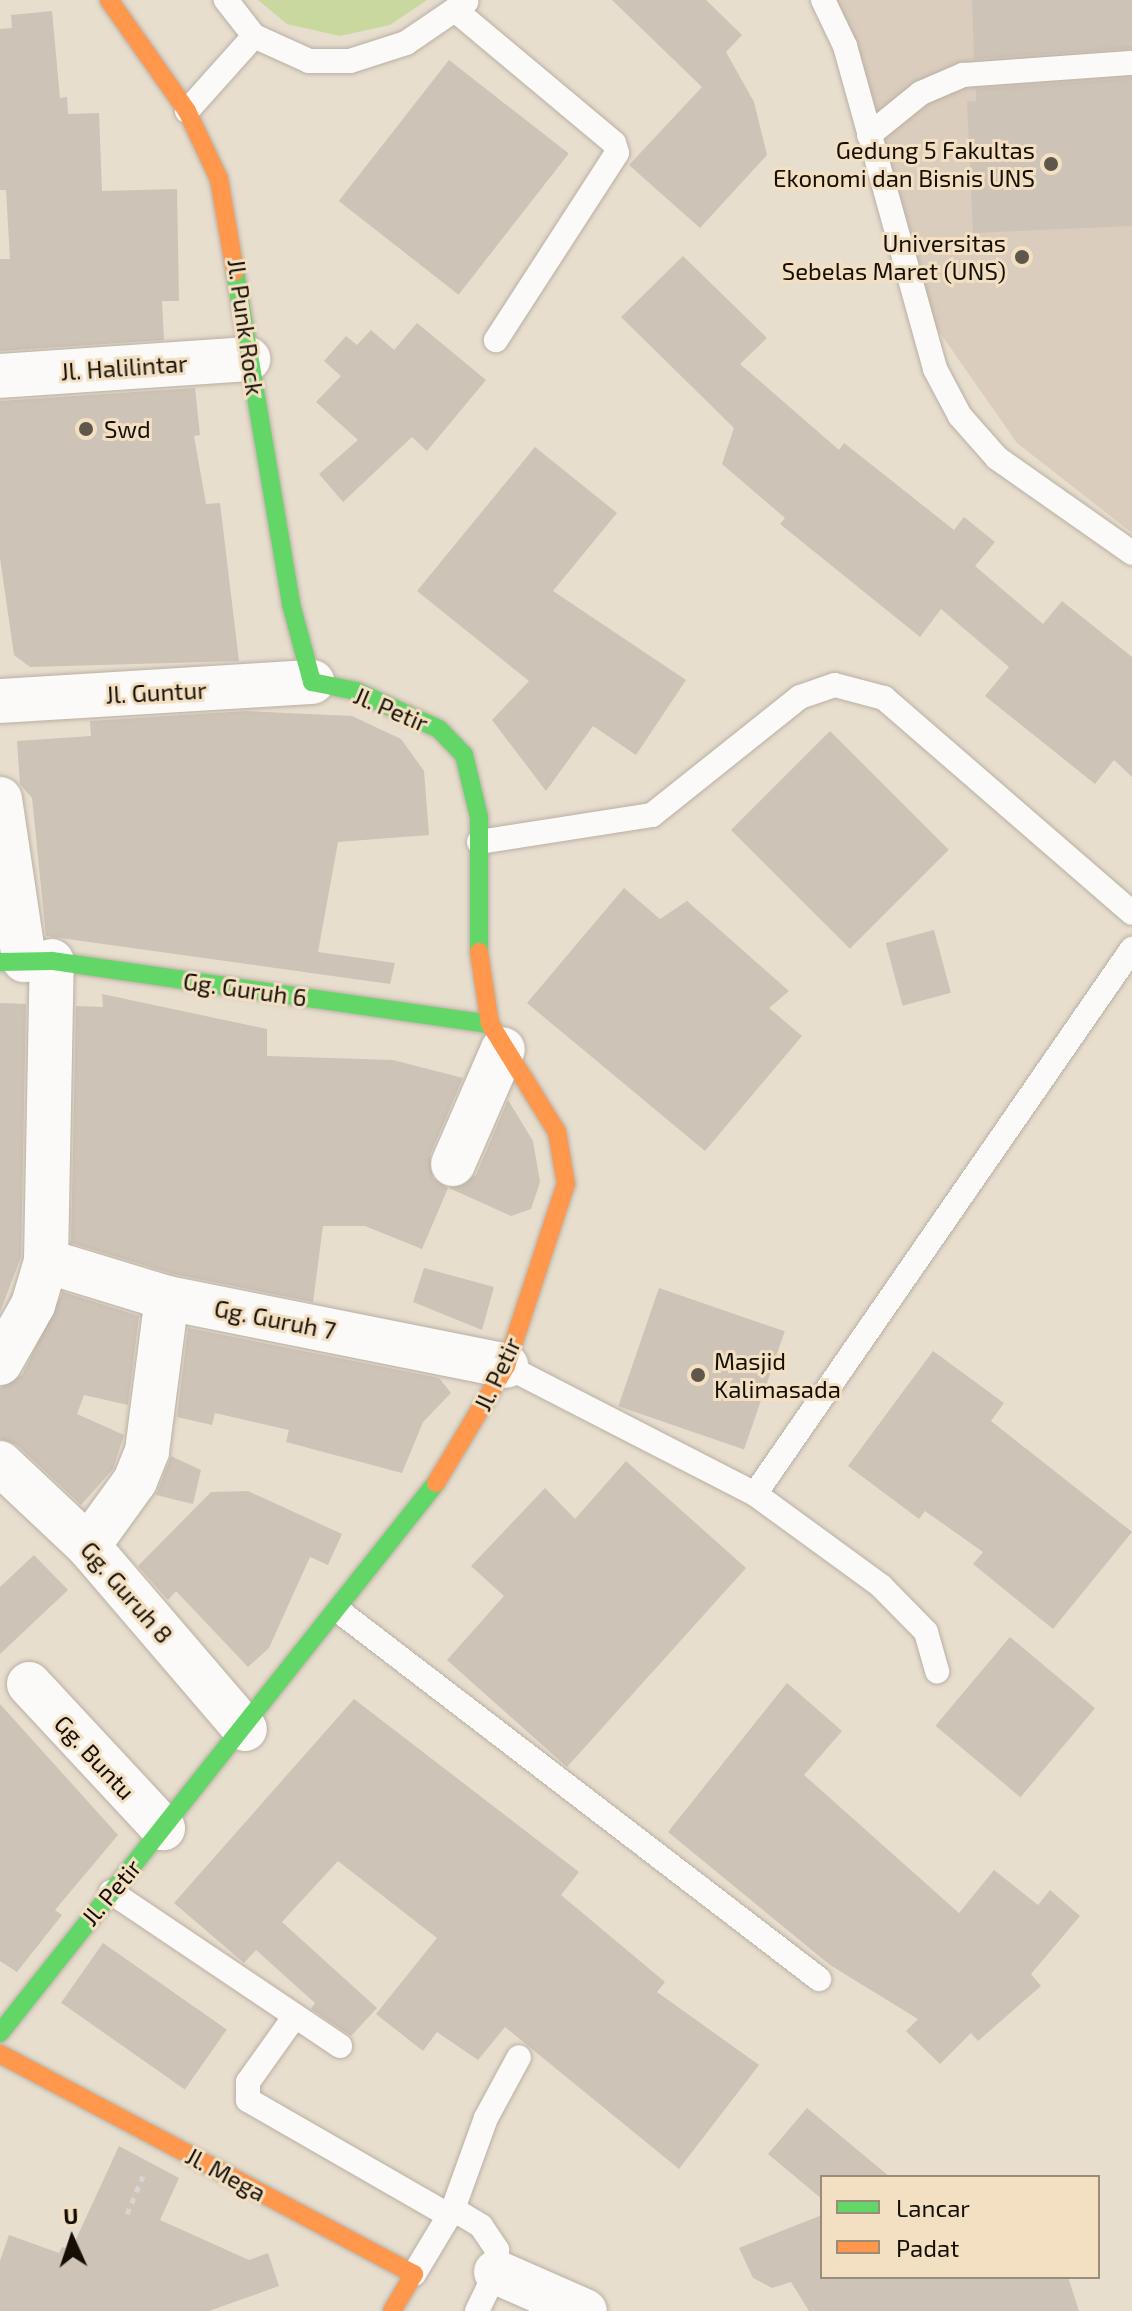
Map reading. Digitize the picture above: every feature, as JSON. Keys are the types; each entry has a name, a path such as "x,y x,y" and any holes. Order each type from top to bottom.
{"main road":[{"name":"Jl. Punk Rock","path":"109,0 187,111 219,179 231,223 248,359 312,682"},
{"name":"Jl. Petir","path":"0,2033 339,1611 432,1490 506,1366 566,1184 566,1158 548,1115 496,1036 475,927 479,842 464,755 439,729 356,691 312,682"},
{"name":"Gg. Guruh 6","path":"25,961 496,1036"},
{"name":"Jl. Mega","path":"0,2054 414,2274"},
{"path":"392,2311 414,2274"}],"street":[{"name":"Jl. Halilintar","path":"0,376 248,359"},
{"name":"Jl. Guntur","path":"0,701 312,682"},
{"path":"0,799 25,961 46,1261 33,1305 0,1363"},
{"path":"453,1164 496,1036"},
{"name":"Gg. Guruh 7","path":"46,1261 167,1298 506,1366"},
{"path":"88,1546 135,1481 147,1451 167,1298"},
{"name":"Gg. Guruh 8","path":"0,1463 88,1546 245,1729"},
{"name":"Gg. Buntu","path":"29,1684 163,1828"},
{"path":"496,2272 585,2311"}],"lane":[{"path":"226,0 254,36 309,61 350,61 406,43 461,5 614,143 617,153 496,340"},
{"path":"823,0 845,46 931,357 960,416 997,458 1132,553"},
{"path":"187,111 254,36"},
{"path":"869,135 921,93 963,75 1132,63"},
{"path":"479,842 652,815 800,697 835,685 884,698 1132,913"},
{"path":"755,1494 1132,949"},
{"path":"506,1366 755,1494 881,1586 926,1632 937,1671"},
{"path":"339,1611 819,1979"},
{"path":"111,1892 340,2046"},
{"path":"295,2016 248,2082 248,2100 488,2233 496,2272 477,2311"},
{"path":"414,2274 451,2213 477,2138 519,2057"}],"shaded area":[{"name":"Universitas Sebelas Maret (UNS)","path":"837,0 1132,0 1132,533 1017,443 926,313 900,201"}],"green space":[{"path":"258,0 427,0 390,25 340,36 287,24"}],"building":[{"path":"612,0 706,0 742,35 726,52 754,102 767,155 700,228 629,165 702,87"},
{"path":"972,0 1132,0 1132,48 974,59"},
{"path":"52,11 60,98 67,97 68,114 99,113 102,191 177,189 179,301 162,301 164,340 0,351 0,259 10,259 6,190 0,190 0,29 12,28 11,15"},
{"path":"449,60 569,154 459,295 339,201"},
{"name":"Gedung 5 Fakultas Ekonomi dan Bisnis UNS","path":"1132,78 1132,226 973,233 967,102 976,101 976,89"},
{"path":"683,256 767,338 740,364 839,450 844,443 954,530 964,517 995,542 975,566 1043,624 1062,601 1132,657 1132,777 1114,760 1095,784 985,696 1009,667 941,609 920,637 780,524 785,518 722,464 734,428 621,317"},
{"path":"417,323 486,380 427,451 412,437 343,502 319,474 358,440 316,402 341,376 324,361 346,336 357,345 371,330 394,350"},
{"path":"195,388 200,435 194,436 206,504 220,503 239,661 30,667 14,655 0,558 0,401"},
{"path":"535,447 617,513 553,591 686,680 636,755 593,726 546,791 492,720 529,681 417,591"},
{"path":"246,711 352,716 401,739 424,771 429,835 338,842 318,952 395,963 390,984 46,936 32,798 20,784 17,741 91,736 90,721"},
{"path":"830,731 949,850 850,949 731,830"},
{"path":"624,888 660,919 687,901 789,991 769,1008 802,1036 705,1151 527,1003"},
{"path":"934,930 951,993 903,1006 886,943"},
{"path":"102,994 267,1029 267,1056 393,1060 463,1078 430,1155 433,1178 448,1188 422,1249 365,1226 323,1226 313,1302 173,1274 71,1243 76,1006 103,1007"},
{"path":"0,1003 26,1004 21,1257 0,1312"},
{"path":"508,1100 533,1141 540,1182 531,1209 511,1216 449,1188 476,1175"},
{"path":"424,1268 494,1287 482,1330 413,1302"},
{"name":"Masjid Kalimasada","path":"659,1288 785,1331 744,1449 618,1406"},
{"path":"63,1292 139,1316 128,1405 84,1395 77,1414 124,1435 113,1469 81,1505 17,1445 0,1439 0,1388 22,1375"},
{"path":"188,1328 439,1378 451,1393 423,1422 402,1473 286,1442 289,1430 215,1413 212,1425 177,1417"},
{"path":"933,1351 1004,1403 991,1421 1132,1532 1053,1629 973,1564 983,1552 925,1511 919,1519 848,1466"},
{"path":"171,1456 201,1470 193,1504 156,1495"},
{"path":"626,1461 746,1568 567,1767 447,1660 504,1596 471,1566 545,1488 575,1519"},
{"path":"248,1491 342,1534 328,1565 310,1557 269,1648 248,1667 176,1591 168,1600 138,1566 211,1492"},
{"path":"34,1555 68,1590 0,1654 0,1587"},
{"path":"1010,1637 1095,1708 1020,1797 935,1726"},
{"path":"787,1683 842,1731 804,1775 959,1913 994,1870 1038,1905 1050,1890 1080,1916 1031,1974 1041,1986 978,2041 971,2033 940,2064 906,2031 918,2019 830,1965 668,1832"},
{"path":"354,1699 579,1872 561,1895 665,1982 657,1992 759,2065 679,2169 505,2027 478,2060 437,2032 423,2051 376,2014 437,1938 338,1861 282,1922 377,2008 351,2036 311,2009 315,2003 256,1950 244,1963 174,1903"},
{"path":"0,1704 118,1835 55,1910 62,1915 17,1972 0,1961"},
{"path":"103,1943 227,2030 185,2089 61,2003"},
{"path":"807,2108 888,2175 820,2175 820,2197 768,2154"},
{"path":"119,2146 179,2178 160,2220 249,2260 268,2253 279,2286 209,2311 0,2311 0,2261 9,2235 59,2253 62,2247 71,2250"},
{"path":"820,2216 820,2279 1069,2279 1079,2311 809,2311 791,2282 772,2288 753,2278 739,2248"}],"traffic: fast":[{"path":"235,272 291,604 312,682 356,691 439,729 464,755 479,817 479,952"},
{"path":"0,962 52,961 490,1024"},
{"path":"0,2033 436,1483"}],"traffic: slow":[{"path":"109,0 187,111 219,179 235,272"},
{"path":"436,1483 506,1366 566,1184 557,1132 490,1024 479,952"},
{"path":"0,2054 414,2274 392,2311"}],"place":[{"name":"Gedung 5 Fakultas Ekonomi dan Bisnis UNS","path":"1051,164"},
{"name":"Universitas Sebelas Maret (UNS)","path":"1022,257"},
{"name":"Swd","path":"86,429"},
{"name":"Masjid Kalimasada","path":"698,1375"}]}
